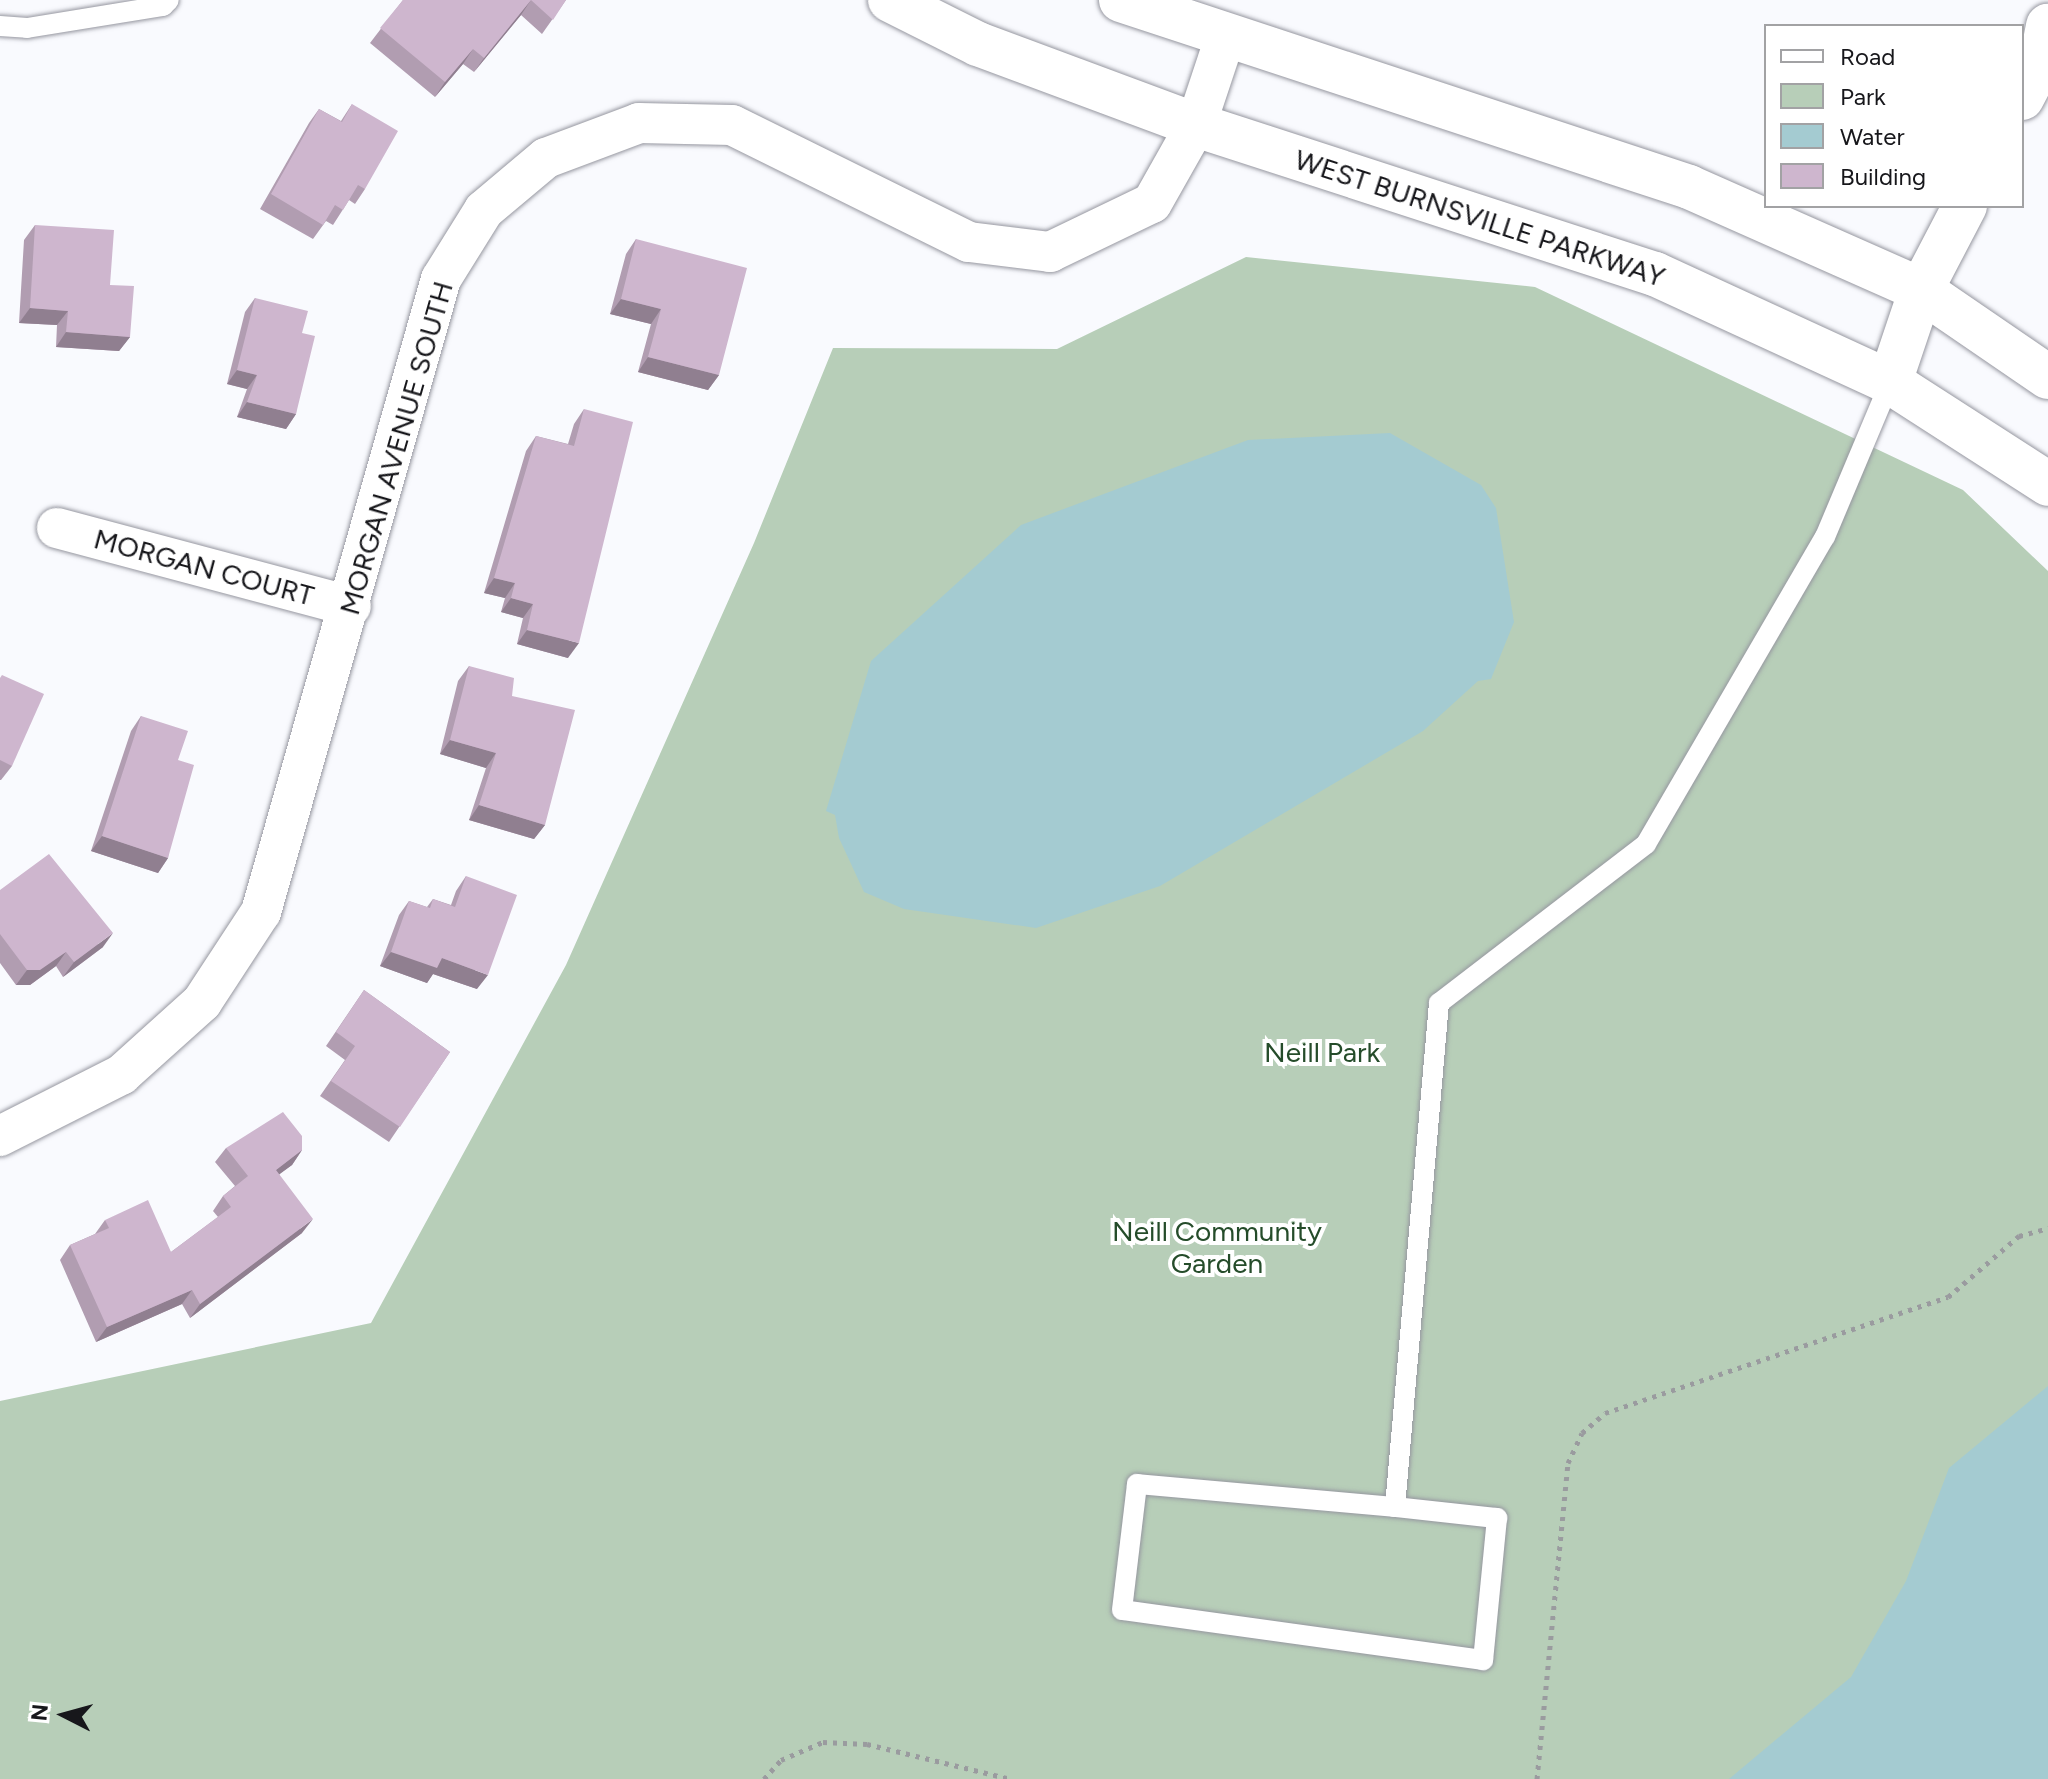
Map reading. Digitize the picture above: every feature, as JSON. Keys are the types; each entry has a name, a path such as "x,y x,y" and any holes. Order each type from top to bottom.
{"street":[{"name":"WEST BURNSVILLE PARKWAY","path":"890,0 978,44 1196,125 1655,274 1890,382 2048,484"},
{"path":"1121,0 1689,187 1921,290 2048,377"},
{"path":"2024,94 2041,62 2048,26"},
{"name":"MORGAN AVENUE SOUTH","path":"0,1136 121,1075 202,1002 261,912 351,606 441,279 484,210 546,158 639,123 732,125 969,242 1050,252 1152,203 1196,125 1226,35"},
{"path":"1890,382 1921,290 1964,208"},
{"name":"MORGAN COURT","path":"57,528 351,606"}],"lane":[{"path":"0,26 27,28 163,6 169,0"},
{"path":"1395,1507 1439,1003 1646,844 1825,537 1890,382"},
{"path":"1137,1484 1395,1507 1497,1518 1483,1660 1122,1610 1137,1484"}],"path":[{"path":"1537,1779 1568,1463 1582,1433 1605,1413 1948,1297 2019,1236 2048,1228"},
{"path":"767,1779 781,1760 823,1742 867,1744 1011,1779"}],"green space":[{"name":"Neill Park","path":"1246,257 1535,287 1963,490 2048,571 2048,1779 0,1779 0,1401 371,1323 566,965 754,543 833,348 1057,349"}],"water":[{"path":"1390,433 1481,485 1496,508 1514,622 1491,679 1478,681 1423,731 1160,886 1036,928 904,909 864,892 839,838 835,815 826,811 871,661 1021,525 1248,440"},
{"path":"2048,1386 2048,1779 1729,1779 1851,1677 1906,1581 1949,1468"}],"building":[{"path":"403,0 531,0 484,58 473,49 445,82 380,28"},
{"path":"531,0 566,0 553,20"},
{"path":"352,104 398,131 365,189 358,185 343,210 335,205 323,225 271,194 319,109 342,122"},
{"path":"35,225 114,230 110,285 134,286 130,337 66,332 68,311 30,308"},
{"path":"636,239 747,268 719,375 648,357 661,309 621,299"},
{"path":"255,298 308,311 302,333 315,336 296,414 247,402 257,375 237,370"},
{"path":"584,409 633,422 579,643 527,630 533,604 511,598 515,583 494,578 536,436 574,446"},
{"path":"469,666 514,678 512,696 575,710 545,825 479,805 496,753 450,740"},
{"path":"2,675 44,694 12,766 0,760"},
{"path":"141,716 188,731 178,760 194,765 168,858 102,836"},
{"path":"49,854 113,933 74,962 66,952 40,970 27,970 0,934 0,890"},
{"path":"466,876 517,895 488,975 442,958 437,968 391,952 409,901 430,908 433,899 455,907"},
{"path":"364,990 450,1052 400,1127 331,1081 355,1046 336,1032"},
{"path":"283,1112 302,1136 302,1150 276,1170 313,1219 200,1304 192,1290 107,1327 70,1245 109,1228 105,1220 148,1200 171,1252 231,1207 223,1196 248,1176 226,1148"}],"park label":[{"name":"Neill Community Garden","path":"1217,1247"}]}
